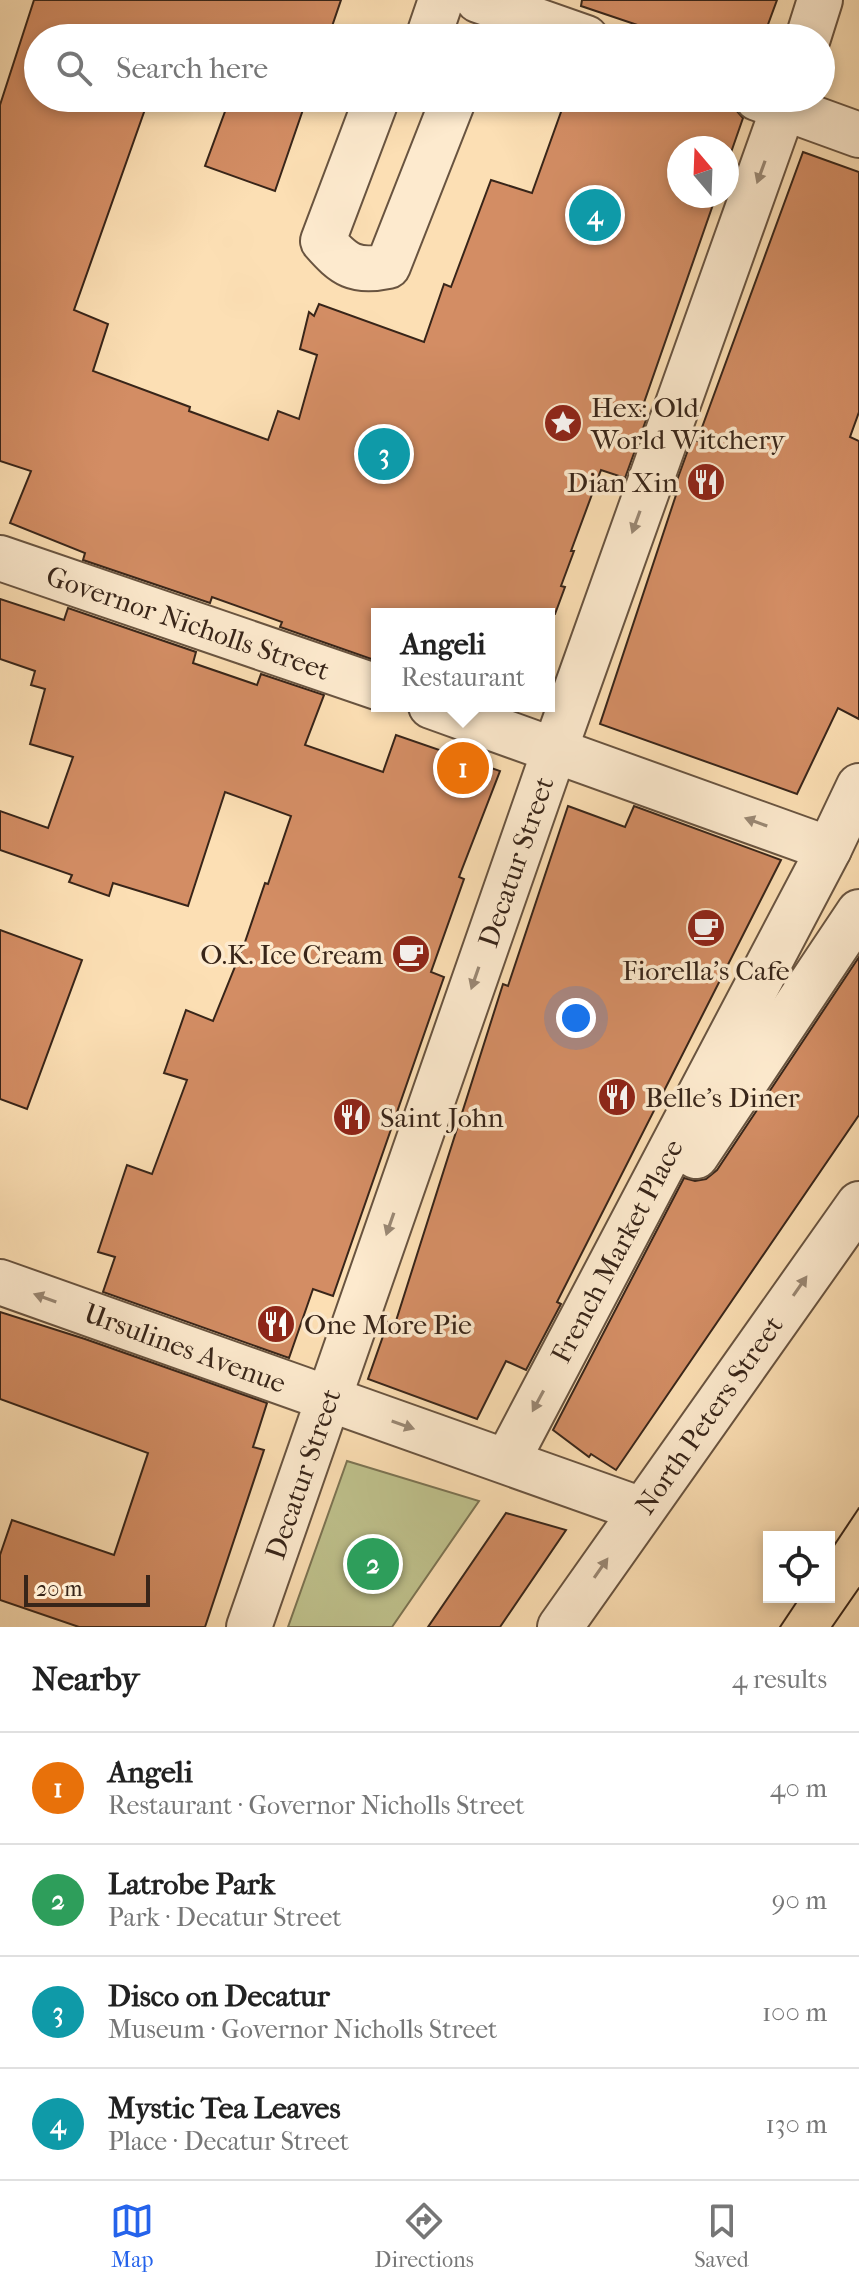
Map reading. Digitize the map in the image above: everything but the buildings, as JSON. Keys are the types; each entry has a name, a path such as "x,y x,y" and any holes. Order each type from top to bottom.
{"street":[{"path":"444,24 471,0 544,24"},
{"path":"812,24 820,0"},
{"path":"372,112 323,241 343,264 370,270 388,266 448,112"},
{"name":"Decatur Street","path":"249,1627 555,749 772,112"},
{"path":"803,112 859,135"},
{"name":"Governor Nicholls Street","path":"0,558 371,685"},
{"path":"448,712 829,849"},
{"name":"French Market Place","path":"507,1461 829,849 859,786"},
{"path":"859,814 688,1151 696,1156 859,912"},
{"name":"North Peters Street","path":"560,1627 859,1204"},
{"name":"Ursulines Avenue","path":"0,1282 642,1510"}],"green space":[{"path":"347,1461 479,1501 392,1627 288,1627"}],"tram line":[{"path":"835,1544 859,1508"},
{"path":"832,1627 859,1588"},
{"path":"780,1627 796,1603"}],"place":[{"name":"Mystic Tea Leaves","path":"595,215"},
{"name":"Hex: Old World Witchery","path":"563,423"},
{"name":"Disco on Decatur","path":"384,454"},
{"name":"Dian Xin","path":"706,482"},
{"name":"Angeli","path":"463,768"},
{"name":"Fiorella's Cafe","path":"706,928"},
{"name":"O.K. Ice Cream","path":"411,954"},
{"name":"Belle's Diner","path":"617,1097"},
{"name":"Saint John","path":"352,1117"},
{"name":"One More Pie","path":"276,1324"},
{"name":"Latrobe Park","path":"373,1564"}]}
